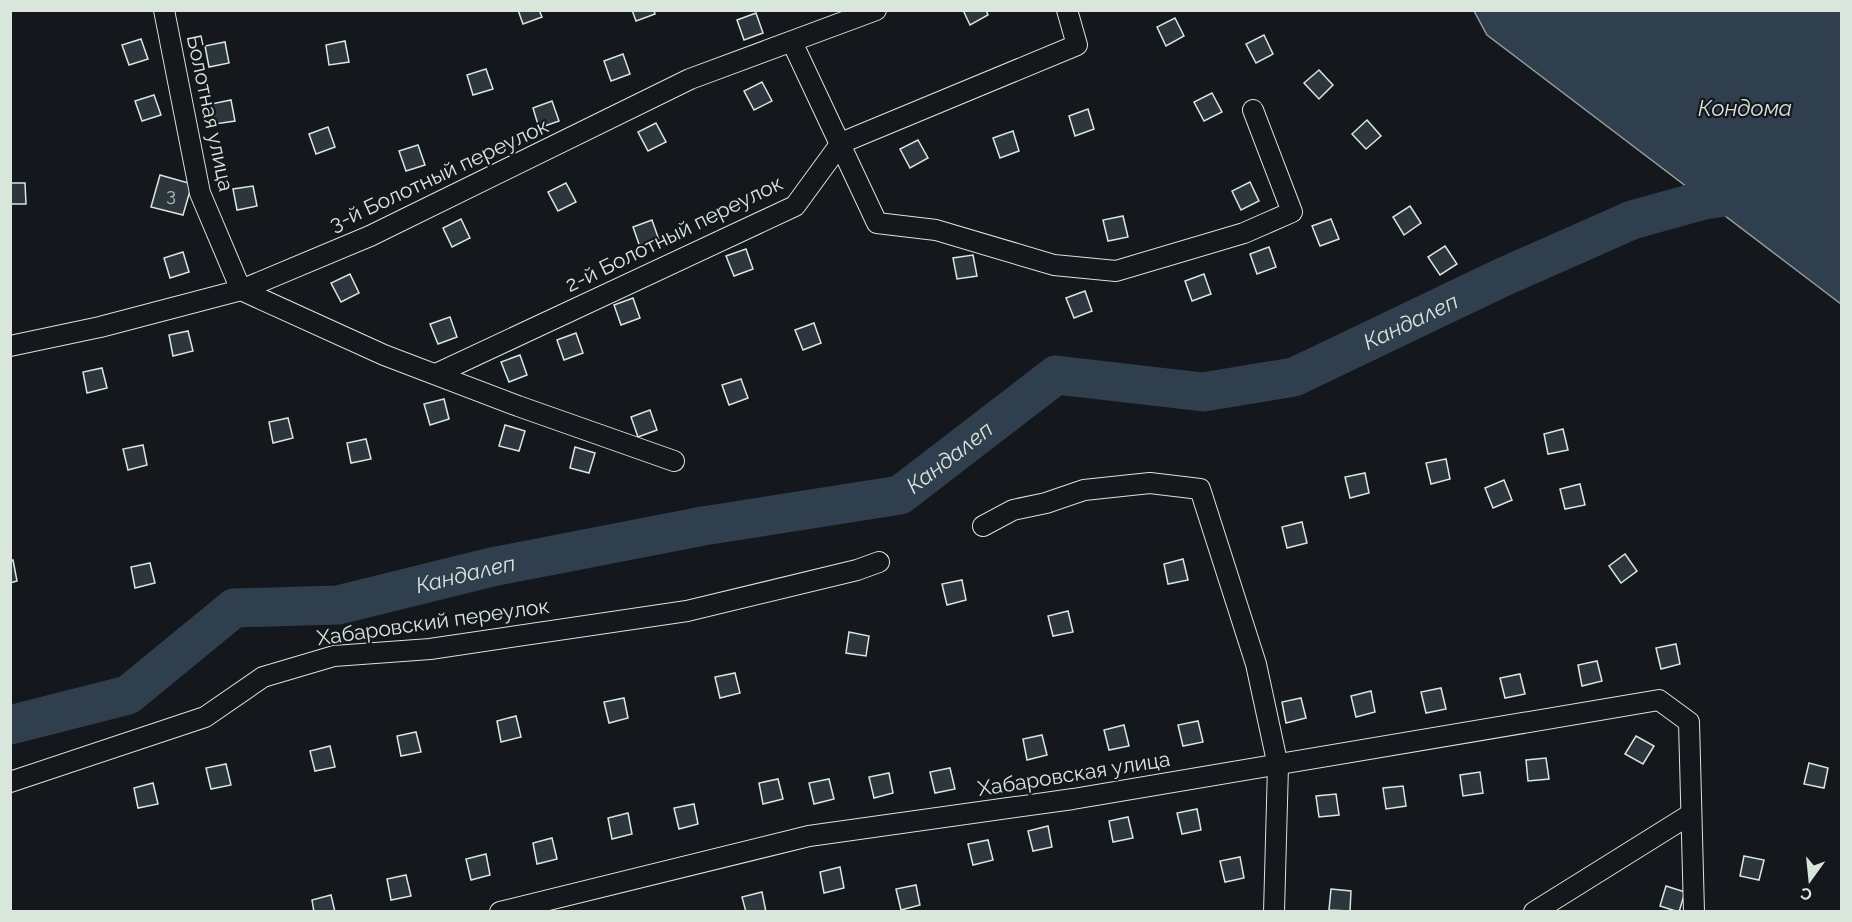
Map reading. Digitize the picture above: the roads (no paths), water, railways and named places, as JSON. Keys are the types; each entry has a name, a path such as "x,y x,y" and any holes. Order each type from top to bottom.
{"street":[{"name":"Болотная улица","path":"164,10 200,193 241,290"},
{"name":"3-й Болотный переулок","path":"10,346 100,327 241,290 370,236 690,79 876,10"},
{"path":"841,143 1077,45 1067,10"},
{"path":"792,42 877,223 936,230 1054,265 1116,271 1244,233 1292,212 1253,110"},
{"name":"2-й Болотный переулок","path":"438,373 795,206 841,143"},
{"path":"241,290 384,355 438,373 518,406 674,461"},
{"path":"983,526 1012,510 1084,490 1150,483 1200,489 1256,664 1278,766 1274,912"},
{"name":"Хабаровский переулок","path":"10,782 205,717 263,676 334,656 430,649 687,611 846,573 879,562"},
{"name":"Хабаровская улица","path":"500,912 809,836 1073,799 1659,700 1689,722 1691,814"},
{"path":"1534,912 1691,814"},
{"path":"1691,814 1694,912"}],"water":[{"name":"Кондома","path":"1474,11 1841,11 1841,304 1487,35"}],"waterway":[{"name":"Кандалеп","path":"10,725 128,695 234,608 338,605 492,567 703,526 900,495 1056,375 1203,392 1294,377 1503,277 1632,220 1704,200 1842,180"}]}
